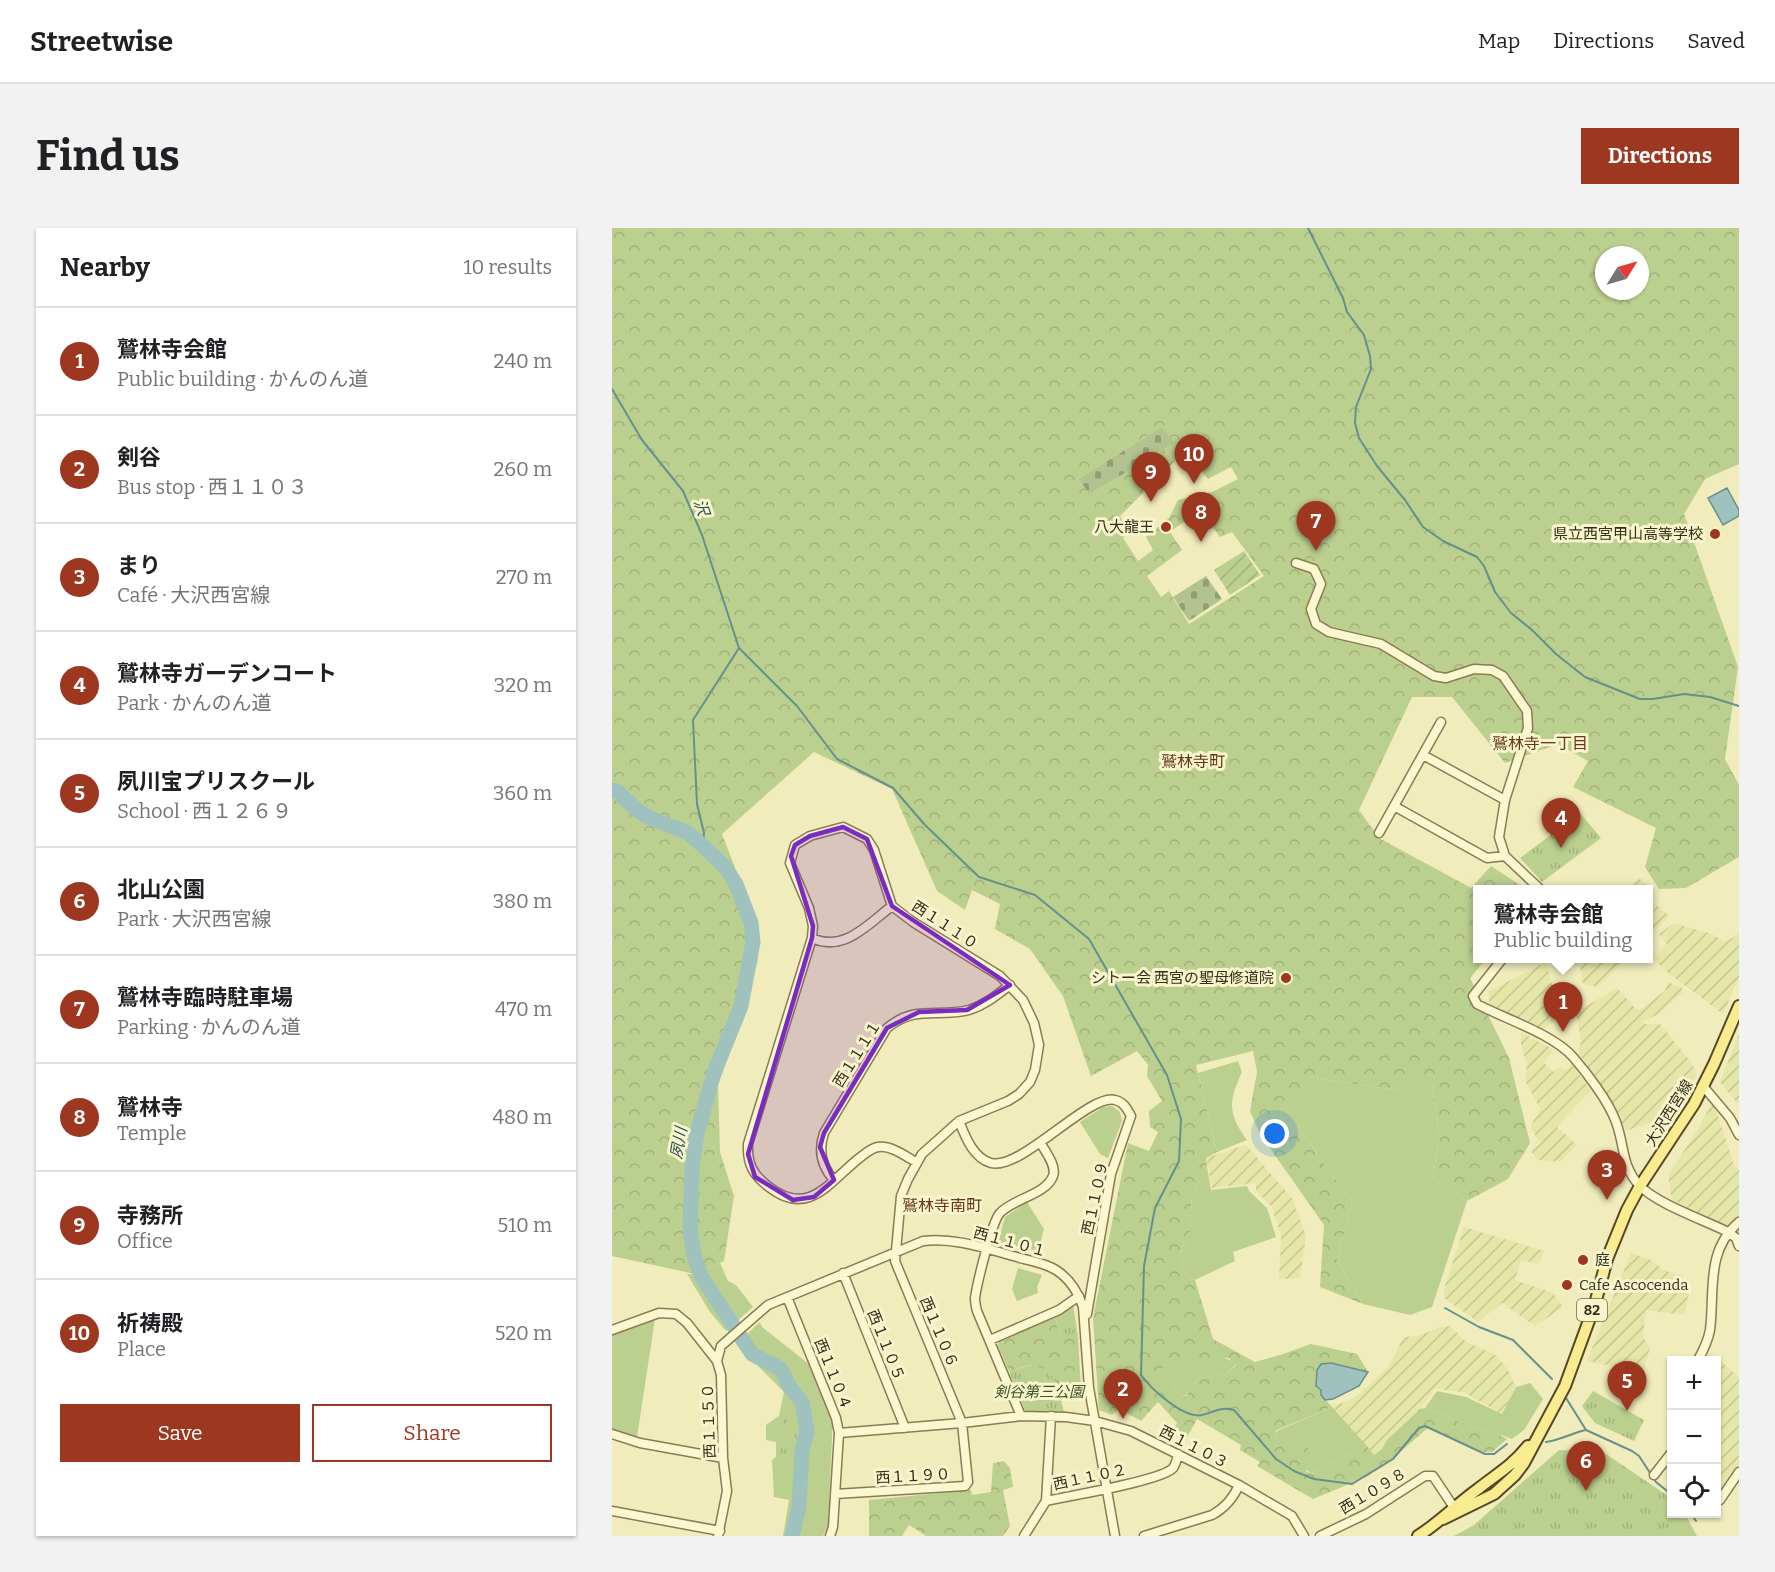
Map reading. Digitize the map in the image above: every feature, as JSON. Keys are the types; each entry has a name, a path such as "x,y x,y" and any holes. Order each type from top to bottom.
{"main road":[{"name":"大沢西宮線","path":"1418,1536 1456,1510 1494,1494 1515,1475 1524,1463 1564,1386 1594,1304 1607,1259 1627,1210 1640,1186 1694,1104 1739,1006"}],"street":[{"path":"1296,563 1314,569 1321,584 1311,609 1316,624 1329,632 1381,644 1434,676 1446,678 1474,669 1492,670 1503,676 1527,711 1528,728 1505,800 1499,837 1505,856 1536,885"},
{"path":"1379,833 1441,722"},
{"path":"1423,755 1505,800"},
{"path":"1394,806 1487,858 1505,856"},
{"name":"西１１１０","path":"896,1251 901,1196 916,1162 934,1141 959,1121 1008,1101 1019,1094 1030,1082 1035,1070 1039,1045 1034,1023 1023,1000 1010,985 1000,976 913,922 892,906 874,850 867,839 843,827 810,836 795,844 790,863 809,908 813,926 812,938 748,1144 750,1166 755,1177 777,1194 793,1200 814,1197 857,1160 878,1147 888,1147 916,1162"},
{"path":"812,938 823,944 837,944 848,940 892,906"},
{"path":"1499,963 1473,996 1477,1004 1541,1035 1571,1055 1596,1088 1615,1119 1624,1145 1625,1164 1640,1186 1659,1199 1728,1232 1736,1238 1739,1245"},
{"name":"西１１１１","path":"834,1180 824,1165 820,1147 824,1133 887,1028 898,1019 919,1012 967,1010 983,1004 1010,985"},
{"path":"1703,1086 1730,1118 1739,1135"},
{"name":"西１１０９","path":"1040,1142 1100,1101 1114,1099 1124,1104 1131,1116 1111,1174 1085,1326"},
{"path":"959,1121 968,1143 978,1156 992,1163 1006,1162 1040,1142 1053,1167 1054,1176 1047,1186 1000,1212 994,1223 981,1268 976,1305 1021,1416"},
{"path":"1700,1356 1710,1331 1711,1280 1717,1257 1728,1232 1739,1222"},
{"name":"西１１０１","path":"717,1361 721,1346 726,1340 768,1305 922,1242 938,1239 988,1249 1049,1266 1067,1279 1079,1296 1083,1307 1089,1388 1115,1536"},
{"name":"西１１０６","path":"896,1251 895,1261 962,1423"},
{"name":"西１１０５","path":"843,1273 905,1428"},
{"path":"990,1340 1059,1310 1079,1296"},
{"name":"西１１０４","path":"787,1297 836,1418 839,1433 833,1527 830,1536"},
{"name":"西１１５０","path":"612,1330 659,1313 676,1314 687,1323 717,1361 721,1375 723,1458 727,1491 719,1534"},
{"name":"西１１０３","path":"839,1433 1021,1416 1051,1416 1095,1421 1131,1431 1239,1485 1292,1516 1304,1536"},
{"name":"西１１０２","path":"1051,1416 1046,1501 1106,1489 1166,1472 1175,1466 1178,1455"},
{"name":"西１１９０","path":"835,1494 965,1486 968,1482 962,1423"},
{"path":"612,1434 640,1443 723,1458"},
{"path":"1654,1475 1667,1459"},
{"path":"1721,1499 1739,1473"},
{"name":"西１０９８","path":"1320,1536 1366,1514 1425,1476 1433,1476 1456,1510"},
{"path":"1144,1536 1212,1515 1221,1510 1234,1496 1239,1485"},
{"path":"1024,1536 1046,1501"},
{"path":"612,1511 719,1534"}],"highlighted area":[{"path":"843,827 867,839 892,906 1010,985 967,1010 919,1012 887,1028 824,1133 820,1147 834,1180 814,1197 793,1200 755,1177 748,1154 812,938 813,926 791,856 795,845 810,836"}],"green space":[{"path":"612,228 1739,228 1739,464 1705,479 1684,514 1738,667 1725,759 1739,785 1739,857 1686,888 1659,889 1645,867 1656,828 1573,787 1588,761 1558,744 1505,763 1452,697 1412,697 1359,810 1379,838 1471,888 1473,886 1473,963 1483,963 1470,978 1509,1058 1530,1143 1508,1179 1467,1201 1433,1178 1439,1136 1430,1071 1396,1090 1308,1077 1286,1110 1352,1203 1337,1260 1363,1304 1320,1287 1324,1225 1260,1134 1250,1111 1257,1072 1253,1051 1196,1065 1217,1152 1206,1158 1207,1167 1192,1196 1190,1231 1180,1253 1186,1277 1195,1280 1213,1339 1255,1362 1311,1344 1357,1354 1368,1372 1331,1363 1321,1395 1332,1407 1275,1431 1276,1439 1305,1442 1315,1461 1306,1471 1311,1474 1367,1446 1374,1455 1420,1409 1425,1408 1485,1432 1493,1431 1507,1439 1492,1452 1483,1452 1429,1427 1385,1465 1366,1477 1313,1499 1257,1466 1260,1462 1240,1450 1241,1445 1197,1419 1185,1441 1172,1433 1177,1423 1158,1402 1141,1421 1119,1409 1112,1415 1099,1410 1093,1318 1128,1143 1149,1151 1158,1132 1150,1127 1149,1111 1162,1101 1147,1076 1148,1065 1137,1051 1091,1076 1063,996 1030,949 995,929 1000,904 972,890 965,910 937,891 892,789 814,752 722,834 751,909 758,959 744,1012 718,1085 720,1152 734,1196 724,1261 695,1274 612,1256","holes":["1162,427 1173,443 1090,494 1078,479","1185,451 1208,479 1231,467 1238,479 1212,492 1178,500 1169,518 1146,537 1153,550 1138,561 1123,538 1129,531 1120,516","1200,510 1220,537 1232,532 1264,576 1189,624 1169,591 1161,597 1147,576 1182,550 1170,532","1210,1357 1229,1358 1236,1365 1227,1374 1199,1378 1186,1396 1183,1397 1162,1375 1163,1369 1171,1358 1184,1360"]},
{"path":"1162,427 1174,443 1090,494 1078,479"},
{"path":"1244,551 1260,575 1230,595 1214,570"},
{"path":"1206,576 1222,599 1189,621 1173,597"},
{"path":"1580,813 1601,838 1542,882 1520,858"},
{"path":"1491,866 1520,885 1474,885"},
{"path":"1639,878 1646,885 1631,885"},
{"path":"1653,902 1669,916 1653,933"},
{"path":"1674,923 1712,934 1725,942 1739,934 1739,977 1723,1014 1663,969 1654,958 1667,944 1659,934"},
{"path":"1546,963 1558,1007 1561,1008 1560,1016 1543,1030 1494,1009 1489,1002 1489,991"},
{"path":"1565,963 1622,963 1598,987 1583,984 1580,967"},
{"path":"1668,982 1682,988 1682,993 1657,1015 1643,1021 1645,1024 1660,1024 1690,1061 1697,1075 1676,1113 1626,1131 1599,1083 1578,1056 1581,1041 1576,1012 1617,988 1636,1009 1640,1010 1665,991"},
{"path":"1521,1032 1554,1050 1544,1063 1553,1072 1561,1067 1565,1070 1572,1065 1591,1090 1557,1127 1577,1145 1560,1162 1538,1160 1531,1151 1541,1143 1530,1128 1540,1109 1525,1080 1527,1065 1521,1045"},
{"path":"1739,1034 1739,1101 1737,1103 1720,1082"},
{"path":"1238,1061 1242,1072 1234,1092 1232,1107 1236,1123 1247,1140 1217,1152 1198,1073"},
{"path":"1430,1070 1439,1136 1433,1178 1467,1201 1432,1307 1410,1315 1363,1304 1337,1260 1352,1203 1286,1110 1308,1077 1396,1090"},
{"path":"1714,1104 1734,1165 1739,1170 1739,1237 1736,1231 1672,1199 1668,1175 1711,1105"},
{"path":"1112,1106 1120,1112 1122,1121 1108,1158 1100,1154 1080,1122 1103,1107"},
{"path":"1246,1145 1292,1198 1306,1236 1300,1278 1279,1279 1281,1237 1272,1207 1256,1191 1256,1183 1212,1188 1206,1158"},
{"path":"1207,1167 1211,1190 1247,1186 1249,1191 1267,1208 1276,1237 1233,1252 1235,1261 1195,1280 1186,1277 1180,1253 1190,1231 1192,1196"},
{"path":"1027,1202 1044,1229 1038,1251 998,1242 1005,1217"},
{"path":"1464,1227 1544,1251 1539,1264 1521,1260 1515,1280 1553,1293 1563,1307 1535,1326 1502,1303 1478,1322 1444,1298 1444,1289"},
{"path":"1631,1253 1651,1260 1663,1270 1683,1276 1682,1286 1690,1289 1684,1315 1646,1310 1643,1337 1650,1348 1641,1380 1615,1367 1587,1361"},
{"path":"720,1263 728,1281 736,1285 753,1307 726,1331 710,1312 687,1274 695,1274"},
{"path":"1018,1268 1042,1275 1037,1287 1038,1293 1017,1301 1012,1289"},
{"path":"1073,1305 1078,1336 1060,1336 1055,1317"},
{"path":"1055,1317 1060,1336 1078,1336 1081,1389 1059,1393 1057,1385 1031,1365 1009,1371 998,1346 999,1341"},
{"path":"655,1319 637,1437 612,1430 612,1335"},
{"path":"760,1322 762,1327 810,1365 833,1417 828,1526 823,1536 783,1536 789,1500 774,1497 772,1460 776,1457 776,1442 766,1440 766,1425 779,1416 784,1392 736,1344"},
{"path":"1450,1326 1466,1342 1498,1357 1508,1370 1516,1387 1502,1414 1463,1392 1435,1389 1420,1409 1374,1455 1332,1407 1354,1398 1388,1367 1404,1337 1418,1336"},
{"path":"1171,1357 1222,1357 1236,1364 1227,1374 1199,1378 1183,1397 1162,1375"},
{"path":"1721,1361 1739,1377 1739,1465 1721,1492"},
{"name":"剣谷第三公園","path":"1032,1365 1040,1367 1051,1376 1058,1389 1064,1412 1029,1414 1025,1410 1009,1371"},
{"path":"1530,1383 1543,1399 1524,1430 1512,1439 1493,1432 1485,1432 1425,1408 1437,1391 1466,1397 1502,1414 1516,1387"},
{"path":"1593,1391 1644,1420 1634,1441 1595,1423 1582,1406"},
{"path":"1332,1407 1367,1446 1311,1474 1276,1439 1275,1432"},
{"path":"783,1417 796,1417 797,1434 792,1461 780,1460"},
{"path":"1559,1450 1603,1452 1667,1495 1667,1518 1687,1518 1697,1536 1454,1536 1474,1525"},
{"path":"1004,1461 1010,1468 1013,1487 1003,1490 1010,1526 1003,1536 926,1536 909,1525 902,1536 869,1536 869,1500 971,1490 972,1495 991,1492 993,1463"}],"water":[{"path":"1727,488 1739,510 1739,516 1723,525 1708,498"},
{"path":"1331,1363 1368,1372 1359,1386 1333,1399 1325,1400 1321,1395 1321,1390 1316,1386 1317,1370 1321,1364"}],"waterway":[{"path":"1308,228 1343,298 1347,312 1364,335 1370,356 1371,369 1356,407 1355,423 1359,438 1423,527 1443,541 1477,557 1484,566 1495,592 1511,613 1585,677 1640,699 1684,694 1710,697 1739,706"},
{"path":"612,389 642,440 683,491 702,535 739,648 797,706 837,759 893,788 925,825 979,877 1035,895 1089,939 1167,1075 1181,1119 1179,1161 1155,1208 1144,1266 1141,1375 1146,1381 1177,1408 1195,1415 1222,1409 1234,1410 1276,1459 1294,1471 1314,1479 1352,1484 1393,1459 1419,1428 1425,1426 1485,1454 1494,1454 1507,1444"},
{"name":"沢","path":"703,846 704,833 697,804 693,720 739,648"},
{"name":"夙川","path":"612,790 618,792 637,810 650,818 688,833 725,867 736,884 751,923 753,942 741,1006 714,1073 697,1133 692,1166 690,1232 701,1276 752,1354 781,1369 789,1386 802,1402 807,1431 802,1450 799,1506 792,1536"},
{"path":"1445,1308 1479,1327 1513,1340 1552,1379"},
{"path":"1566,1398 1586,1430 1639,1456 1656,1482 1667,1491"},
{"path":"1546,1442 1586,1430"}],"place":[{"name":"祈祷殿","path":"1194,484"},
{"name":"寺務所","path":"1151,502"},
{"name":"八大龍王","path":"1166,527"},
{"name":"県立西宮甲山高等学校","path":"1715,534"},
{"name":"鷲林寺","path":"1201,542"},
{"name":"鷲林寺臨時駐車場","path":"1316,551"},
{"name":"鷲林寺ガーデンコート","path":"1561,848"},
{"name":"シトー会 西宮の聖母修道院","path":"1286,978"},
{"name":"鷲林寺会館","path":"1563,1032"},
{"name":"まり","path":"1607,1200"},
{"name":"庭","path":"1583,1260"},
{"name":"Cafe Ascocenda","path":"1567,1285"},
{"name":"夙川宝プリスクール","path":"1627,1411"},
{"name":"剣谷","path":"1123,1419"},
{"name":"北山公園","path":"1586,1491"}],"district":[{"name":"鷲林寺一丁目","path":"1540,743"},
{"name":"鷲林寺町","path":"1193,761"},
{"name":"鷲林寺南町","path":"942,1205"}]}
